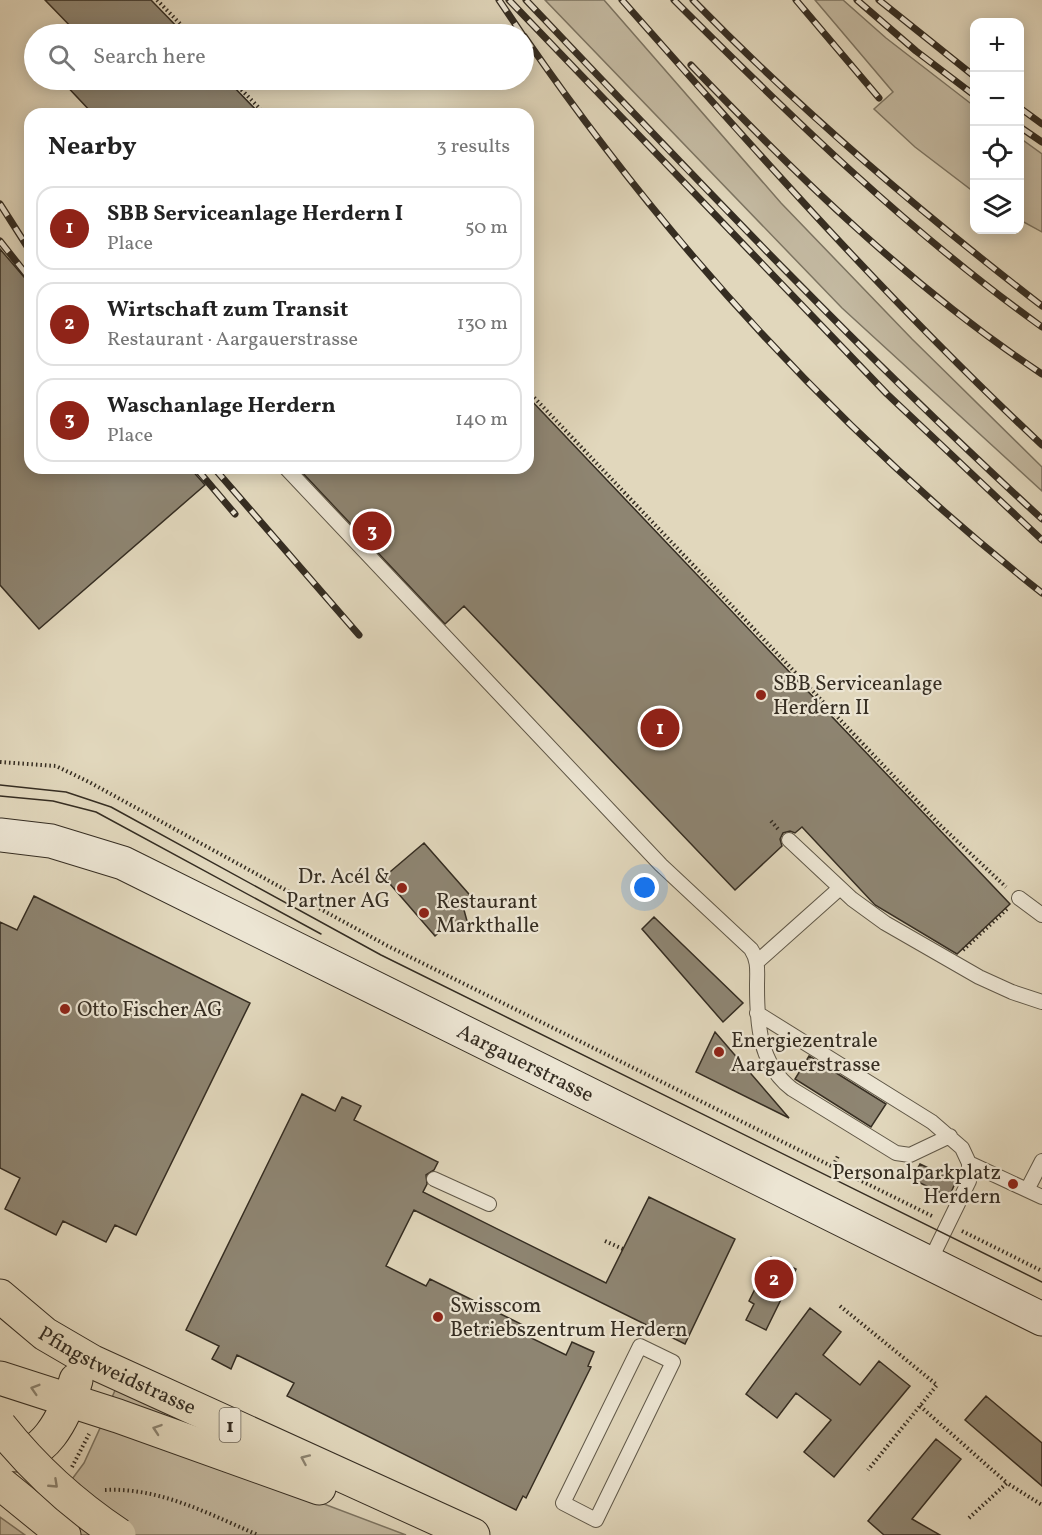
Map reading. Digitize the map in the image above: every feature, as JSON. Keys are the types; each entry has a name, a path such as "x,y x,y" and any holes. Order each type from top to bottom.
{"main road":[{"name":"Pfingstweidstrasse","path":"0,1296 31,1324 73,1351 122,1376 473,1535"},
{"path":"0,1451 19,1455 35,1450 52,1433 70,1400 77,1371 73,1351"},
{"path":"0,1378 268,1468 432,1535"},
{"path":"0,1426 30,1462 58,1488 119,1535"},
{"path":"0,1483 64,1535"}],"street":[{"name":"Aargauerstrasse","path":"0,835 51,841 123,863 1042,1319"}],"lane":[{"path":"292,474 661,865 747,944 757,962 757,1013 767,1056 780,1079 792,1089 901,1155 910,1155 951,1136"},
{"path":"789,840 840,888 874,915 951,962 1012,992 1042,1002"},
{"path":"757,962 840,888"},
{"path":"1019,898 1042,915"},
{"path":"757,1013 951,1136 962,1148 969,1163 967,1186 929,1263"},
{"path":"1027,1190 1042,1161"},
{"path":"969,1163 1042,1197"},
{"path":"434,1179 489,1204"},
{"path":"640,1346 674,1362 596,1520 563,1503 640,1346"}],"path":[{"path":"157,0 180,24"},
{"path":"242,90 259,108"},
{"path":"534,397 940,825 1019,898"},
{"path":"0,762 56,766 89,782 386,945 1042,1270"},
{"path":"951,962 1006,909"},
{"path":"833,1166 839,1154"},
{"path":"605,1241 623,1249"},
{"path":"840,1306 937,1385 868,1470"},
{"path":"920,1406 1007,1483 1042,1505"},
{"path":"969,1518 1007,1483"},
{"path":"111,1490 136,1490 156,1495 258,1535"}],"shaded area":[{"path":"545,0 604,0 781,203 912,339 1042,467 1042,491 842,308"},
{"path":"815,0 843,0 886,38 970,103 970,189 915,147 874,109 893,92"},
{"path":"1024,141 1042,154 1042,232 1024,222"},
{"path":"116,1388 205,1428 203,1433 110,1402"},
{"path":"101,1426 279,1487 406,1535 81,1535 49,1510 84,1463"},
{"path":"0,1517 25,1535 0,1535"}],"building":[{"path":"45,0 151,0 174,24 68,24"},
{"path":"70,90 237,90 254,108 87,108"},
{"path":"0,249 24,277 24,474 195,474 205,485 39,629 0,585"},
{"path":"534,403 1010,904 957,954 875,905 802,827 795,833 790,831 783,833 780,839 782,846 735,890 464,606 445,624 304,474 534,474"},
{"path":"424,843 475,901 464,910 467,921 456,930 446,926 435,936 384,877"},
{"path":"34,896 250,1003 136,1235 115,1225 106,1242 63,1221 56,1235 5,1209 20,1178 0,1168 0,922 17,930"},
{"path":"654,917 743,1003 723,1022 642,929"},
{"name":"Energiezentrale Aargauerstrasse","path":"715,1032 789,1118 696,1072"},
{"path":"809,1056 886,1104 871,1127 795,1079"},
{"path":"302,1094 335,1111 342,1097 361,1106 354,1120 438,1162 434,1170 426,1175 427,1184 423,1192 606,1283 649,1197 735,1239 685,1344 414,1210 386,1266 426,1286 430,1279 523,1325 519,1332 566,1355 572,1342 594,1352 588,1366 591,1367 526,1498 523,1496 516,1510 287,1396 294,1383 237,1355 231,1369 212,1359 219,1346 186,1330"},
{"path":"920,1164 956,1181 949,1197 912,1179"},
{"path":"771,1257 796,1269 766,1330 746,1320 754,1304 749,1301"},
{"path":"810,1308 841,1332 823,1355 860,1385 879,1361 910,1386 834,1477 804,1452 831,1420 796,1393 777,1418 746,1394"},
{"path":"986,1396 1042,1443 1042,1486 965,1420"},
{"path":"936,1439 961,1459 912,1519 940,1535 884,1535 868,1521"}],"tram line":[{"path":"0,785 66,792 111,807 381,955 1042,1282"},
{"path":"0,796 53,801 96,812 321,934"}],"railway":[{"path":"499,0 515,24"},
{"path":"509,0 532,24"},
{"path":"526,0 844,329 909,394 1042,519"},
{"path":"622,0 826,227 932,338 1042,445"},
{"path":"674,0 806,129 897,212 944,252 1042,327"},
{"path":"693,0 818,121 906,197 1042,306"},
{"path":"796,0 879,98"},
{"path":"857,0 916,51 970,92"},
{"path":"879,0 970,73"},
{"path":"534,26 887,394 1042,540"},
{"path":"534,50 638,189 698,262 762,334 897,469 1042,593"},
{"path":"691,65 815,189 902,268 994,341 1042,374"},
{"path":"1024,111 1042,124"},
{"path":"1024,130 1042,142"},
{"path":"0,204 24,242"},
{"path":"0,241 24,271"},
{"path":"201,474 235,514"},
{"path":"219,474 359,635"}],"place":[{"name":"Waschanlage Herdern","path":"372,531"},
{"name":"SBB Serviceanlage Herdern II","path":"761,695"},
{"name":"SBB Serviceanlage Herdern I","path":"660,728"},
{"name":"Dr. Acél & Partner AG","path":"402,888"},
{"name":"Restaurant Markthalle","path":"424,913"},
{"name":"Otto Fischer AG","path":"65,1009"},
{"name":"Energiezentrale Aargauerstrasse","path":"719,1052"},
{"name":"Personalparkplatz Herdern","path":"1013,1184"},
{"name":"Wirtschaft zum Transit","path":"774,1279"},
{"name":"Swisscom Betriebszentrum Herdern","path":"438,1317"}]}
